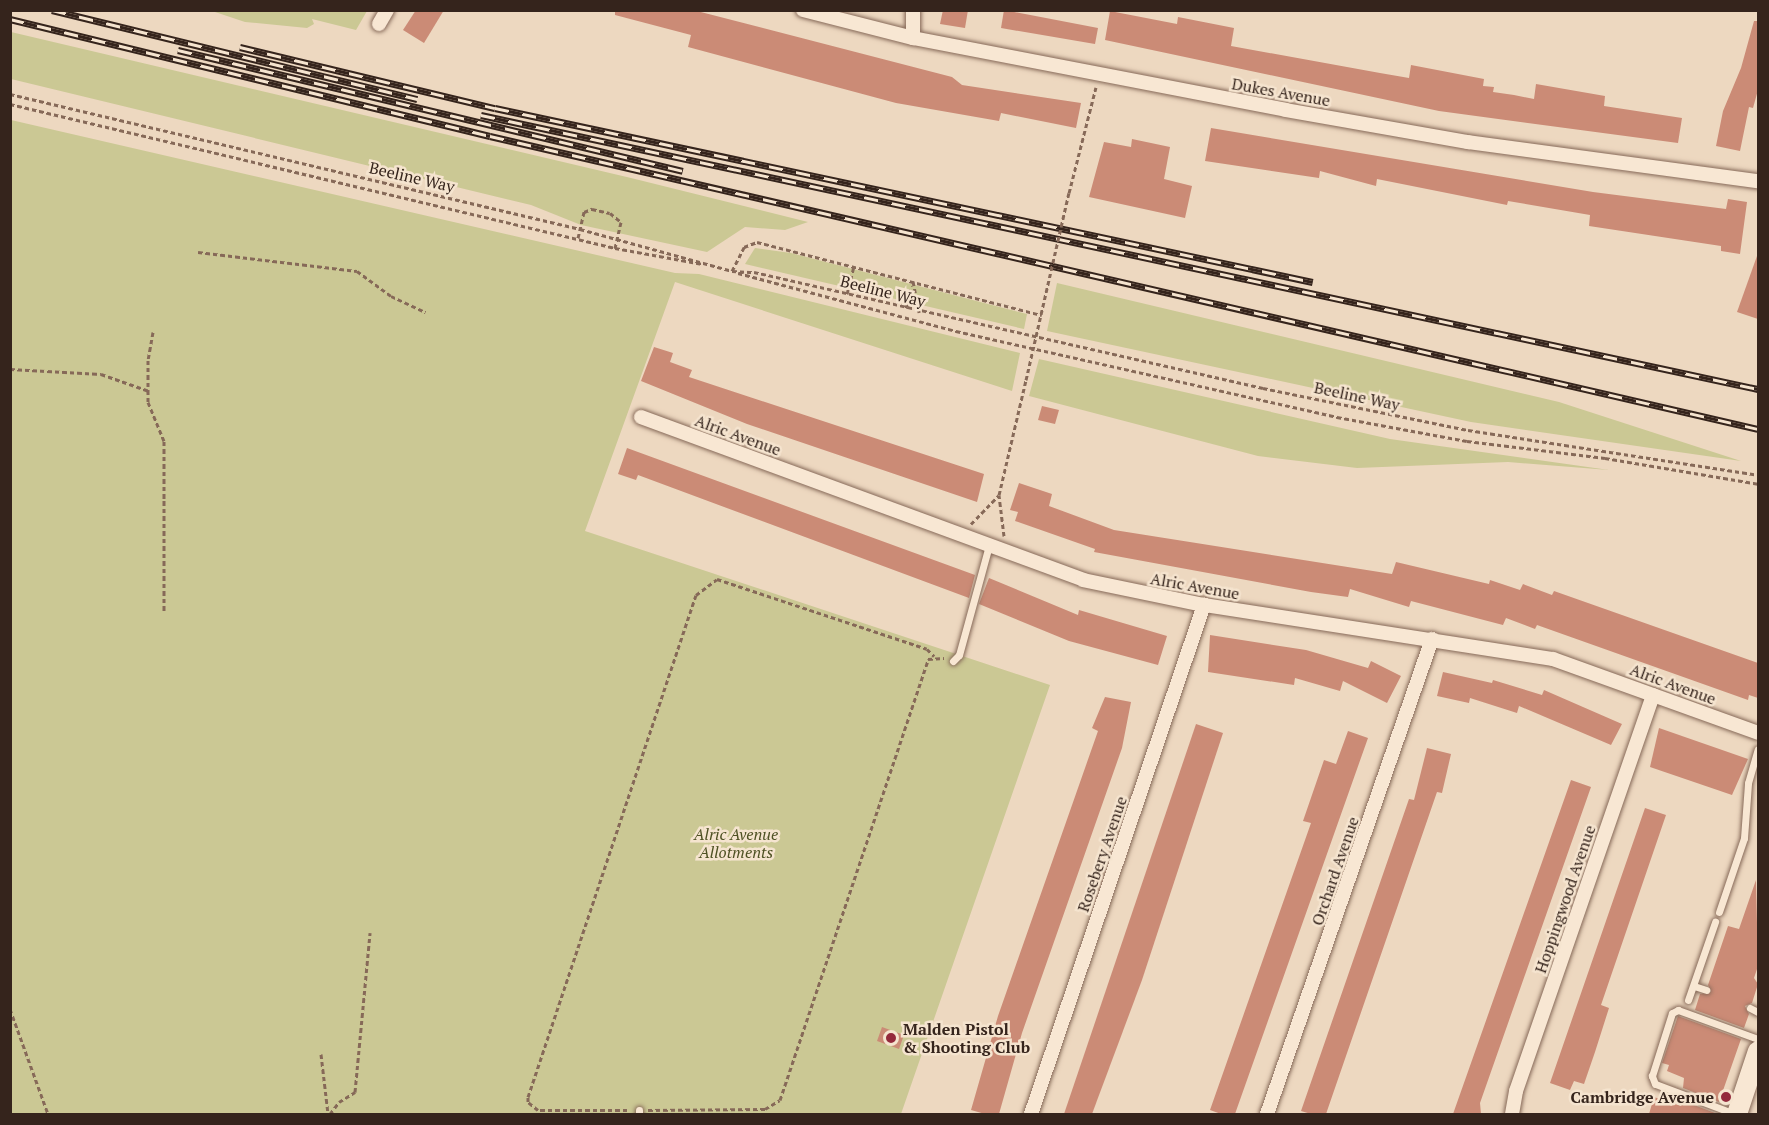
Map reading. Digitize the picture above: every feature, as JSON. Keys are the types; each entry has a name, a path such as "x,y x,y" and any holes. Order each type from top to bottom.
{"main road":[{"path":"1737,1114 1758,1051"}],"street":[{"path":"379,24 387,10"},
{"name":"Dukes Avenue","path":"803,10 913,39 1468,142 1758,181"},
{"path":"913,10 913,39"},
{"name":"Alric Avenue","path":"641,417 1004,551 1106,586 1204,605 1553,659 1758,733"},
{"name":"Rosebery Avenue","path":"1031,1114 1204,605"},
{"name":"Orchard Avenue","path":"1267,1114 1432,639"},
{"name":"Hoppingwood Avenue","path":"1512,1114 1516,1091 1653,695"}],"lane":[{"path":"953,661 959,655 988,545"},
{"path":"1719,912 1744,838 1748,783 1758,748"},
{"path":"1688,1000 1715,922"},
{"path":"1694,986 1706,990"},
{"path":"1750,1008 1758,1012"},
{"path":"1737,1114 1655,1084 1652,1076 1672,1013 1678,1010 1758,1039"}],"path":[{"path":"314,10 328,10"},
{"path":"1004,551 1005,516 999,495 1099,75"},
{"name":"Beeline Way","path":"10,94 617,238 734,272 847,294 919,312 1385,414 1758,475"},
{"path":"10,104 615,248 705,264"},
{"path":"578,238 588,210 610,213 621,222 615,248"},
{"path":"1042,315 757,242 744,247 734,272 752,280 956,331 1348,419 1758,484"},
{"path":"198,252 357,271 391,296 425,312"},
{"path":"847,294 854,266"},
{"path":"906,309 913,281"},
{"path":"913,281 919,312"},
{"path":"153,332 148,360 148,402 164,441 164,612"},
{"path":"10,369 101,374 149,391"},
{"path":"965,536 974,519 999,495"},
{"path":"934,656 924,670 780,1100 765,1109 639,1112 538,1110 528,1102 528,1096 696,595 717,579 927,648 934,656 953,661"},
{"path":"329,1114 355,1092 370,933"},
{"path":"10,1009 48,1114"},
{"path":"321,1054 329,1114"}],"green space":[{"path":"212,11 367,11 356,30 312,19 314,24 307,28 245,22"},
{"path":"11,32 808,222 785,230 745,227 707,252 581,225 531,205 11,79"},
{"name":"Alric Avenue Allotments","path":"11,120 675,273 699,274 1020,353 1012,391 675,282 585,531 1050,685 901,1114 11,1114"},
{"path":"755,248 791,253 1027,314 1024,329 745,264"},
{"path":"1057,283 1559,402 1741,461 1471,422 1047,331"},
{"path":"1039,359 1390,439 1609,470 1508,462 1357,468 1258,456 1029,396"}],"building":[{"path":"416,10 444,10 424,43 403,30"},
{"path":"615,10 693,10 952,77 962,85 1081,103 1076,128 1001,113 999,121 896,103 688,47 691,35 615,15"},
{"path":"943,10 968,10 965,28 940,24"},
{"path":"1004,10 1098,28 1095,44 1001,28"},
{"path":"1110,11 1177,24 1178,17 1234,28 1231,46 1409,78 1411,65 1484,79 1483,86 1494,87 1493,92 1534,99 1536,84 1605,96 1604,106 1682,118 1678,143 1439,111 1105,40"},
{"path":"1754,21 1758,21 1758,90 1753,108 1749,107 1740,151 1716,146 1723,111 1741,68"},
{"path":"1211,128 1593,192 1726,209 1728,199 1747,202 1740,254 1721,251 1721,246 1589,226 1590,215 1508,201 1507,205 1377,179 1376,186 1320,171 1319,178 1205,161"},
{"path":"1132,139 1170,147 1164,179 1192,186 1185,218 1089,197 1104,142 1131,147"},
{"path":"1758,256 1758,319 1737,312"},
{"path":"654,347 673,353 670,362 692,370 689,377 984,474 977,502 747,424 641,381"},
{"path":"1042,406 1059,410 1055,424 1038,420"},
{"path":"627,448 975,575 969,598 638,475 636,480 618,474"},
{"path":"1019,483 1052,494 1049,506 1114,530 1392,574 1396,562 1489,584 1490,580 1520,590 1523,584 1552,595 1554,591 1758,663 1758,698 1749,695 1748,700 1537,625 1535,629 1506,618 1503,625 1411,601 1409,607 1350,589 1348,597 1311,592 1094,552 1095,549 1015,521 1018,512 1010,510"},
{"path":"989,578 1078,615 1079,610 1167,636 1158,665 1069,641 979,604"},
{"path":"1210,635 1306,650 1368,668 1371,661 1401,676 1387,703 1343,681 1340,691 1295,678 1294,685 1208,672"},
{"path":"1443,672 1492,683 1493,680 1542,695 1544,690 1622,724 1611,745 1519,706 1517,713 1470,698 1469,703 1437,696"},
{"path":"1105,697 1131,702 1122,748 1022,1033 999,1114 985,1114 971,1110 998,1016 1098,731 1092,728"},
{"path":"1196,724 1223,733 1142,980 1092,1114 1064,1114"},
{"path":"1659,728 1748,759 1732,795 1650,767"},
{"path":"1348,731 1368,738 1235,1114 1221,1114 1210,1110 1311,823 1303,821 1324,760 1336,764"},
{"path":"1427,748 1451,754 1442,793 1437,792 1326,1114 1301,1111 1409,799 1414,800"},
{"path":"1571,780 1591,787 1480,1103 1481,1114 1453,1114"},
{"path":"1645,808 1666,815 1601,1005 1609,1008 1584,1084 1574,1081 1570,1090 1550,1083"},
{"path":"1756,880 1758,966 1754,978 1758,984 1752,1003 1745,1006 1749,1014 1744,1028 1695,1010 1700,994 1711,992 1708,985 1728,926 1739,929"},
{"path":"1678,1016 1741,1039 1719,1102 1683,1088 1684,1078 1667,1071 1669,1065 1662,1063"},
{"name":"Malden Pistol & Shooting Club","path":"882,1027 904,1035 899,1049 877,1041"},
{"path":"1654,1097 1681,1106 1681,1100 1715,1113 1649,1114"}],"railway":[{"path":"52,10 417,99"},
{"path":"10,19 490,136 1758,429"},
{"path":"240,47 495,108 1313,282"},
{"path":"178,50 683,171"},
{"path":"481,115 1758,389"}],"place":[{"name":"Malden Pistol & Shooting Club","path":"891,1038"},
{"name":"Cambridge Avenue","path":"1726,1097"}]}
